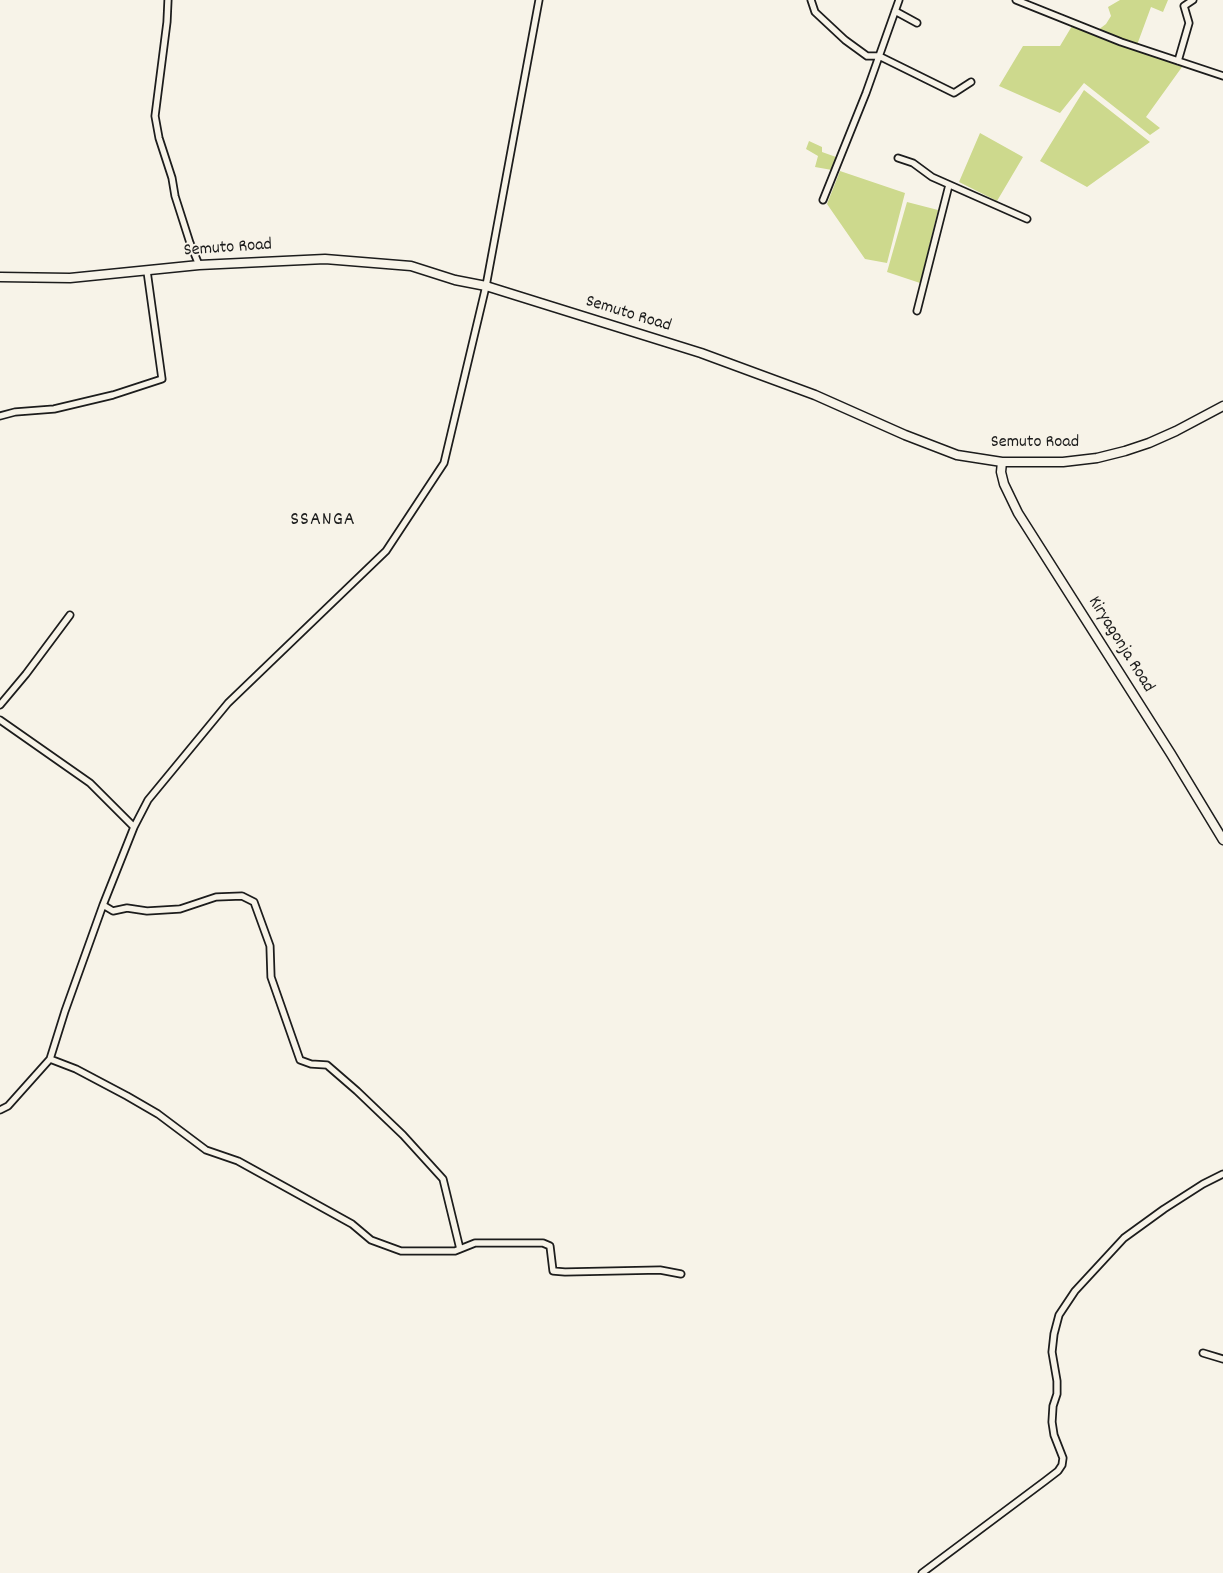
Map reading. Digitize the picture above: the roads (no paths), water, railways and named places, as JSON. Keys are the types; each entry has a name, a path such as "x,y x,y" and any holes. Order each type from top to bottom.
{"main road":[{"name":"Semuto Road","path":"0,277 70,278 199,265 325,259 411,266 455,280 486,286 709,356 815,395 905,435 957,455 1002,462 1063,462 1097,458 1125,451 1176,431 1223,406"},
{"name":"Kiryagonja Road","path":"1002,462 1004,484 1018,513 1171,754 1223,840"}],"street":[{"path":"168,0 155,116 175,196 199,265"},
{"path":"0,1110 8,1106 50,1059 102,905 134,827 148,800 228,704 386,551 444,463 486,286 539,0"},
{"path":"811,0 815,12 845,40 867,56 879,56 954,93 971,82"},
{"path":"823,200 866,92 899,0"},
{"path":"1016,0 1121,42 1223,76"},
{"path":"1178,61 1189,23 1184,6 1193,0"},
{"path":"896,11 917,23"},
{"path":"898,158 913,163 932,177 1027,218"},
{"path":"917,312 950,185"},
{"path":"0,416 15,412 54,410 113,395 162,379 147,271"},
{"path":"0,705 70,615"},
{"path":"0,720 90,783 134,827"},
{"path":"102,905 113,911 127,908 147,911 180,909 216,897 242,896 254,902 270,946 271,977 300,1060 311,1064 327,1065 384,1117 443,1179 460,1249"},
{"path":"50,1059 76,1069 128,1096 158,1114 206,1150 238,1161 352,1224 371,1240 401,1251 455,1251 474,1243 542,1243 550,1246 554,1271 660,1270 681,1274"},
{"path":"922,1573 1058,1471 1062,1465 1063,1458 1054,1435 1052,1422 1052,1406 1056,1394 1056,1381 1052,1352 1059,1315 1075,1291 1124,1238 1187,1194 1223,1174"},
{"path":"1203,1353 1223,1359"}],"district":[{"name":"SSANGA","path":"323,521"}]}
